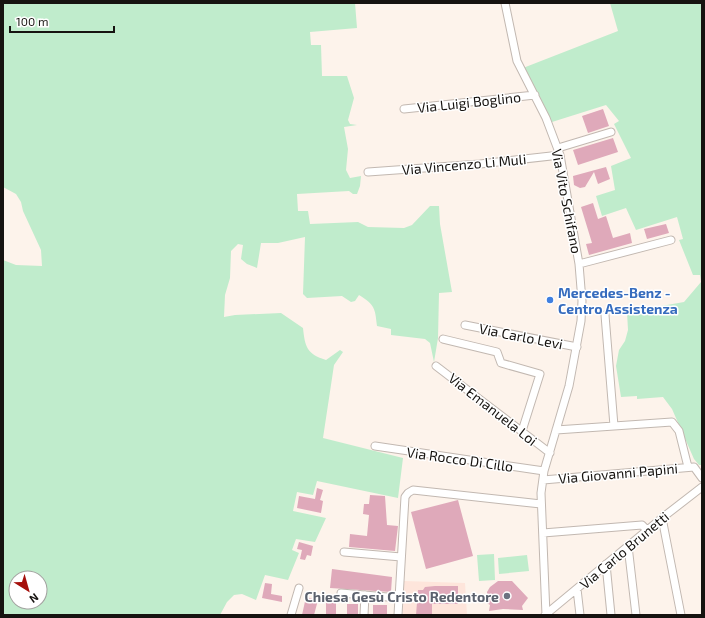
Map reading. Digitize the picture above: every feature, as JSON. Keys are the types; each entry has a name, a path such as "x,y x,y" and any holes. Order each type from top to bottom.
{"street":[{"name":"Via Vito Schifano","path":"505,3 517,61 546,118 559,151 579,264 582,300 577,347 569,386 544,471 541,504 546,615"},
{"name":"Via Luigi Boglino","path":"404,110 534,95"},
{"name":"Via Vincenzo Li Muli","path":"368,172 480,164 559,151 610,132"},
{"path":"579,264 671,240"},
{"path":"605,315 614,426"},
{"name":"Via Carlo Levi","path":"465,325 577,347"},
{"path":"443,339 497,352 501,363 540,374 522,431"},
{"name":"Via Emanuela Loi","path":"436,366 550,453"},
{"path":"556,430 672,422 679,431 691,467 702,478"},
{"name":"Via Rocco Di Cillo","path":"375,446 544,471"},
{"name":"Via Giovanni Papini","path":"543,480 691,467"},
{"name":"Via Carlo Brunetti","path":"546,615 662,518 702,487"},
{"path":"398,615 401,558 406,497 408,492 413,490 541,504"},
{"path":"662,518 681,615"},
{"path":"542,533 642,525 648,530"},
{"path":"628,546 636,615"},
{"path":"344,552 401,558"},
{"path":"606,564 611,615"},
{"path":"291,615 299,588"},
{"path":"577,588 580,615"},
{"path":"341,593 399,598"},
{"path":"364,615 365,595"}],"shaded area":[{"path":"404,581 465,583 467,615 403,615"}],"green space":[{"path":"3,3 355,3 357,28 310,32 311,45 321,45 322,76 347,76 354,98 348,120 350,124 357,125 344,127 348,149 346,170 350,178 361,176 360,186 357,194 353,194 349,191 297,194 298,211 308,211 310,224 358,222 368,227 404,228 412,225 430,206 439,206 440,224 452,292 439,293 438,338 434,362 430,343 425,339 391,335 391,329 377,326 375,311 371,304 359,295 355,301 351,302 342,296 307,298 303,294 305,237 278,243 261,243 257,268 247,264 241,259 243,245 238,244 231,251 230,278 225,295 224,317 235,315 281,313 303,328 306,345 315,355 326,360 340,350 343,352 334,365 323,438 403,458 398,498 317,481 313,495 297,492 293,511 326,518 315,542 296,539 292,550 299,553 288,580 265,575 256,600 242,594 234,595 227,602 220,615 3,615 3,260 16,265 42,266 41,250 23,211 21,202 16,194 3,187"},
{"path":"610,3 702,3 702,465 699,465 694,459 672,409 663,397 637,399 637,396 621,397 616,366 619,350 625,341 628,330 627,312 684,302 701,282 700,275 693,275 679,240 683,239 677,217 636,230 626,208 602,216 596,196 615,190 611,166 631,158 614,124 619,121 606,105 552,122 523,68 618,31"},
{"path":"494,554 495,580 479,581 477,555"},
{"path":"527,555 529,571 499,574 498,558"}],"building":[{"path":"603,109 609,126 588,133 582,116"},
{"path":"613,138 618,152 578,165 573,150"},
{"path":"606,167 610,179 598,184 594,172 585,187 580,188 574,185 573,176"},
{"path":"593,203 598,219 606,216 613,238 630,233 632,243 589,255 586,244 592,243 581,207"},
{"path":"666,224 669,233 647,239 644,229"},
{"path":"317,488 323,490 320,500 323,501 321,513 297,508 299,496 315,499"},
{"path":"370,495 385,496 387,525 398,526 395,551 349,547 350,534 367,536 369,515 363,514 364,504 369,504"},
{"path":"458,500 473,556 426,569 411,512"},
{"path":"299,542 313,546 311,556 307,555 305,560 300,559 302,550 297,549"},
{"path":"332,569 392,577 391,592 330,588"},
{"name":"Chiesa Gesù Cristo Redentore","path":"498,581 512,581 528,598 522,606 523,610 503,609 489,611 490,605 487,603 487,592 490,587"},
{"path":"265,583 272,584 271,594 282,596 282,602 262,598"},
{"path":"458,586 458,604 432,604 432,615 416,615 418,590 423,590 425,587"},
{"path":"306,597 318,600 314,615 302,615"},
{"path":"326,603 336,603 336,615 326,615"},
{"path":"347,604 358,604 358,615 347,615"},
{"path":"373,605 387,605 387,615 373,615"}],"place":[{"name":"Mercedes-Benz - Centro Assistenza","path":"550,300"},
{"name":"Chiesa Gesù Cristo Redentore","path":"507,596"}]}
